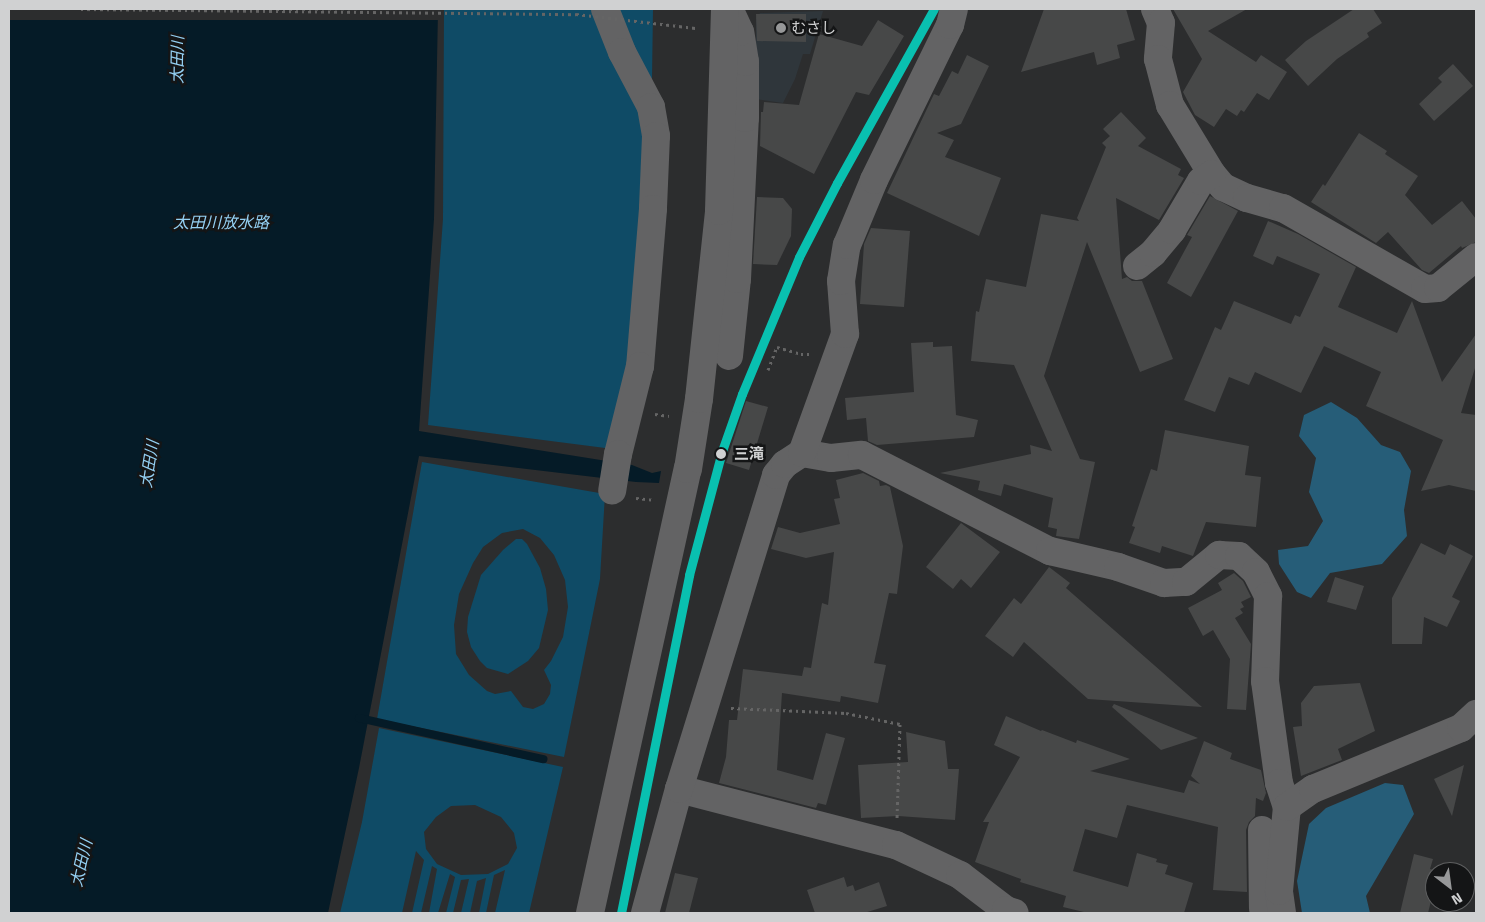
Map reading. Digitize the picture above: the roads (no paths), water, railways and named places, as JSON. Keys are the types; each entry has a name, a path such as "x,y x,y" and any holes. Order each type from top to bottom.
{"street":[{"path":"605,9 622,52 651,107 656,136 653,208 640,366 618,454 621,494"},
{"path":"590,913 686,479 699,400 719,211 725,9"},
{"path":"729,9 740,32 745,62 745,118 737,280 729,356"},
{"path":"645,913 679,789 776,475 785,464 802,453 845,334 841,280 847,245 874,180 950,25 954,9"},
{"path":"1155,9 1161,23 1158,59 1170,104 1212,174 1223,187 1246,198 1282,208 1425,289 1438,288 1476,257"},
{"path":"1137,266 1153,253 1172,230 1201,181 1212,174"},
{"path":"802,453 831,458 862,456 1050,551 1118,567 1164,583 1186,582 1219,555 1239,556 1256,572 1268,596 1265,681 1279,783 1287,806 1279,891 1282,913"},
{"path":"1287,806 1313,789 1461,728 1476,714"},
{"path":"679,789 896,845 960,874 1006,910 1015,913"},
{"path":"1262,830 1261,902 1264,913"}],"water":[{"name":"太田川放水路","path":"9,9 438,10 434,219 419,431 632,465 652,473 661,471 659,483 636,482 419,456 359,768 328,913 9,913"}],"waterway":[{"path":"359,718 543,759"}],"place":[{"name":"むさし","path":"781,28"},
{"name":"三滝","path":"721,454"}],"water label":[{"name":"太田川","path":"177,60"},
{"name":"太田川","path":"149,464"},
{"name":"太田川","path":"81,863"}]}
